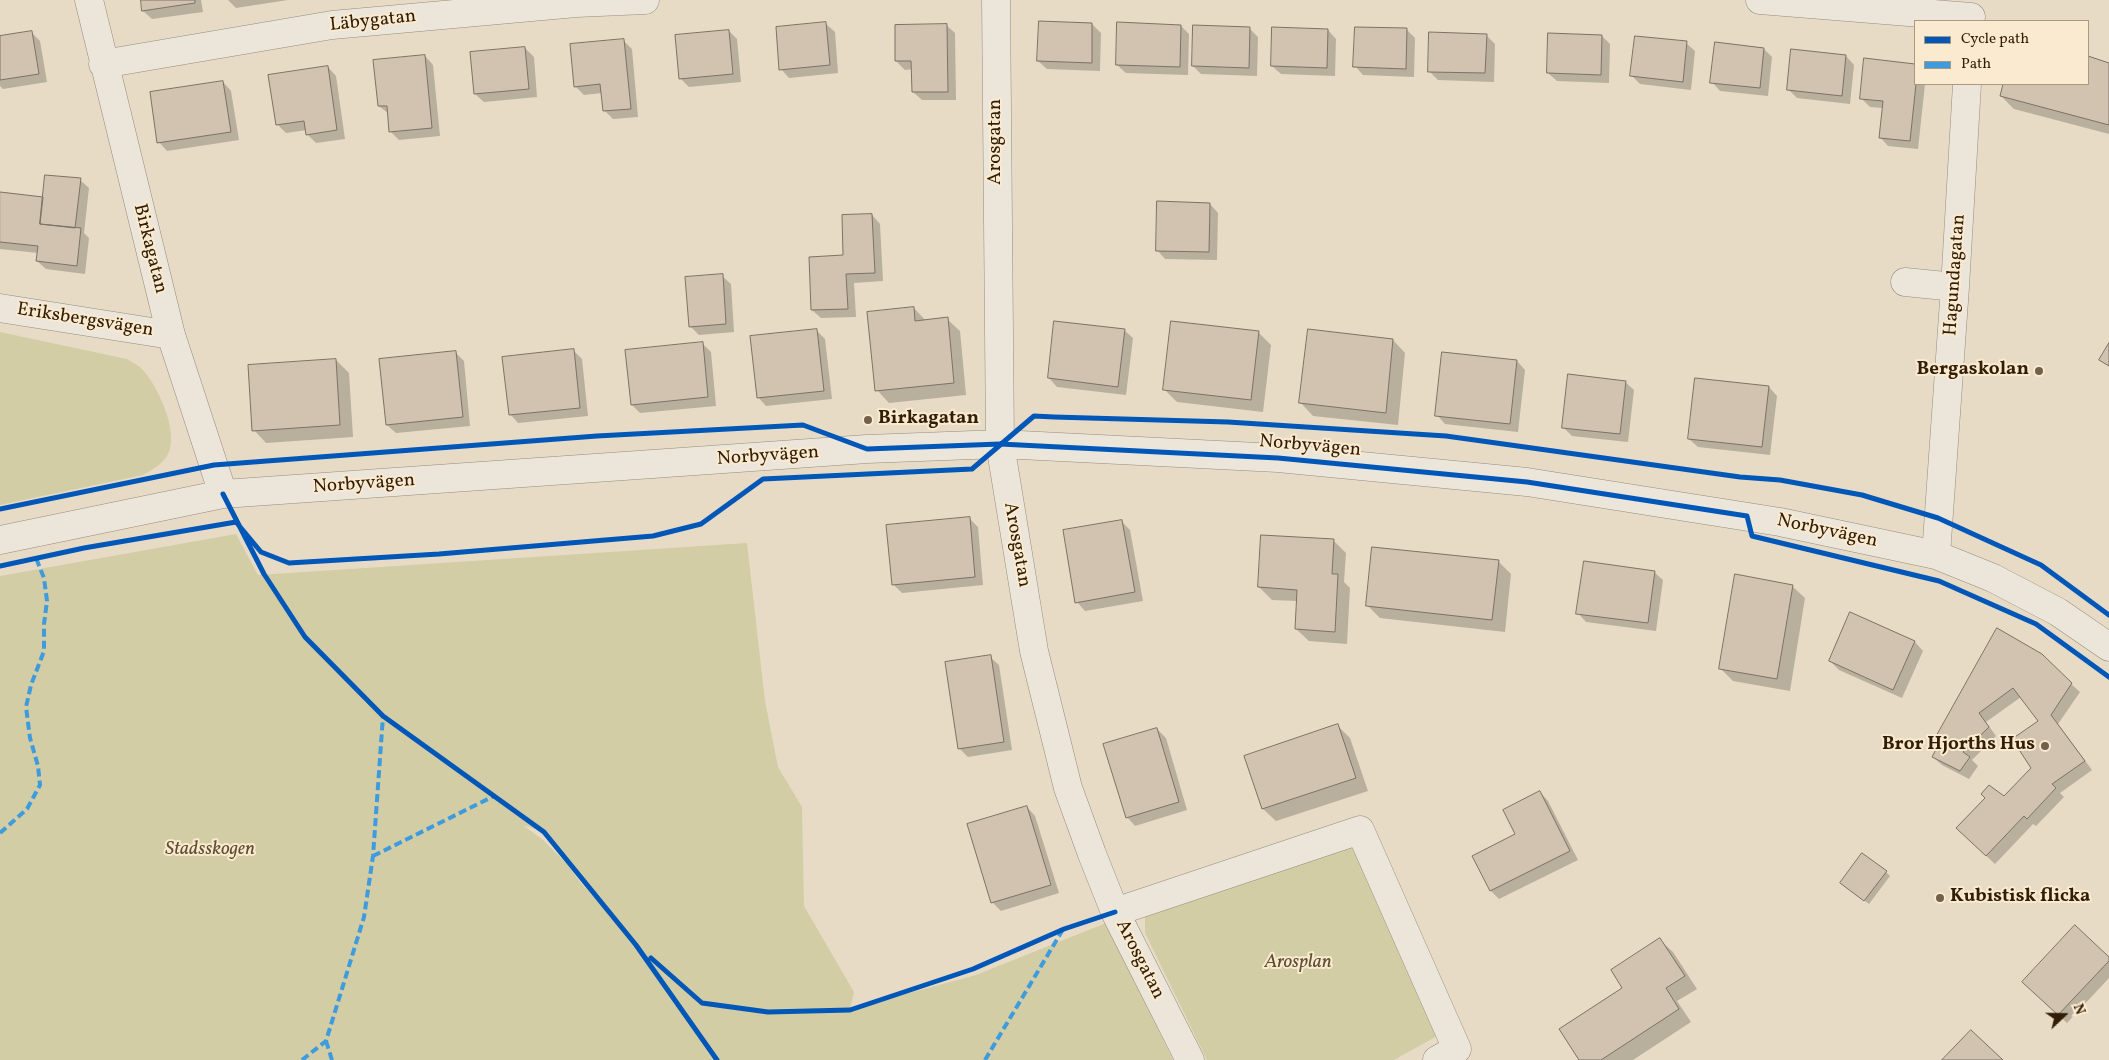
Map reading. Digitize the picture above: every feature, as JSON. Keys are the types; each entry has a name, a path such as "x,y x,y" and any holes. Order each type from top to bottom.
{"street":[{"name":"Birkagatan","path":"89,0 170,335 223,494"},
{"name":"Läbygatan","path":"103,64 332,25 576,3 646,0"},
{"name":"Arosgatan","path":"996,0 1000,444 1034,652 1068,788 1115,912 1190,1060"},
{"path":"1760,0 1972,13"},
{"name":"Hagundagatan","path":"1936,555 1967,85"},
{"path":"1905,282 1955,288"},
{"name":"Eriksbergsvägen","path":"0,308 170,335"},
{"name":"Norbyvägen","path":"0,540 223,494 867,449 1000,444 1278,458 1527,482 1780,522 1936,555 1993,578 2058,612 2109,648"},
{"path":"1115,912 1360,830 1457,1049 1437,1060"}],"green space":[{"path":"0,332 127,359 140,367 160,396 169,422 171,447 165,459 143,475 0,505"},
{"name":"Stadsskogen","path":"236,534 258,575 747,543 765,701 778,767 802,807 804,906 854,992 850,1009 976,975 1106,923 1173,1060 0,1060 0,576","holes":["523,825 544,832 625,932 580,882 567,864 543,840"]},
{"name":"Arosplan","path":"1351,844 1439,1035 1394,1060 1207,1060 1145,933 1145,913"}],"building":[{"path":"141,0 195,0 195,3 142,11"},
{"path":"1039,21 1092,23 1092,63 1037,61"},
{"path":"826,22 830,65 779,70 776,27"},
{"path":"1117,22 1181,25 1180,67 1116,65"},
{"path":"947,24 948,92 912,92 911,61 895,61 895,25"},
{"path":"1193,25 1250,27 1249,68 1192,66"},
{"path":"1272,27 1328,29 1327,68 1271,66"},
{"path":"1355,27 1407,28 1406,69 1353,67"},
{"path":"729,30 733,74 679,79 675,35"},
{"path":"32,31 39,74 0,80 0,36"},
{"path":"1429,32 1487,34 1485,73 1428,72"},
{"path":"1548,33 1602,35 1601,75 1547,73"},
{"path":"1635,36 1687,41 1683,82 1630,76"},
{"path":"624,39 631,109 603,111 600,84 574,87 570,44"},
{"path":"1715,42 1764,48 1760,88 1710,83"},
{"path":"525,47 529,89 474,94 470,52"},
{"path":"1791,49 1846,55 1842,96 1787,90"},
{"path":"425,55 432,128 389,132 387,106 378,106 373,60"},
{"path":"2089,56 2109,63 2109,125 2000,96 2003,85 2089,85"},
{"path":"1864,58 1914,64 1914,85 1916,85 1910,141 1879,138 1883,101 1860,99"},
{"path":"328,66 337,130 306,135 304,121 276,125 268,75"},
{"path":"223,81 231,132 157,143 150,92"},
{"path":"45,175 81,178 75,228 40,224"},
{"path":"0,192 43,197 40,224 81,228 77,266 36,261 38,246 0,242"},
{"path":"1157,201 1210,203 1209,252 1156,251"},
{"path":"872,214 875,273 846,274 848,309 811,310 809,257 843,255 842,215"},
{"path":"723,274 726,324 689,327 685,277"},
{"path":"914,307 915,321 948,317 954,383 875,391 867,312"},
{"path":"1054,321 1125,329 1118,387 1048,378"},
{"path":"1171,321 1259,331 1251,400 1163,390"},
{"path":"817,329 824,391 757,398 750,336"},
{"path":"1308,329 1393,339 1386,413 1299,403"},
{"path":"703,342 708,397 631,405 625,350"},
{"path":"2109,343 2109,366 2099,360"},
{"path":"574,349 580,408 509,415 502,357"},
{"path":"456,351 463,417 386,425 379,359"},
{"path":"1442,352 1517,360 1510,424 1435,416"},
{"path":"336,359 340,425 252,431 248,365"},
{"path":"1568,374 1626,381 1620,434 1562,428"},
{"path":"1695,378 1769,386 1762,447 1688,439"},
{"path":"970,517 975,577 892,585 886,525"},
{"path":"1122,520 1135,592 1075,603 1063,530"},
{"path":"1261,535 1334,539 1332,574 1338,574 1335,632 1295,629 1297,590 1258,587"},
{"path":"1372,547 1499,560 1492,620 1366,606"},
{"path":"1584,561 1655,571 1648,623 1576,614"},
{"path":"1735,574 1793,585 1777,679 1719,669"},
{"path":"1850,612 1915,641 1893,690 1829,661"},
{"name":"Bror Hjorths Hus","path":"1997,628 2042,654 2072,683 2051,715 2085,761 2052,784 2056,788 2027,819 2024,816 1986,856 1956,828 1985,798 1981,794 1989,785 2004,796 2031,768 2012,739 2038,721 2013,688 1979,713 1989,727 1963,752 1970,757 1960,771 1932,757 1941,740 1936,737"},
{"path":"991,655 1004,742 958,749 945,662"},
{"path":"1338,724 1356,778 1262,809 1244,756"},
{"path":"1157,728 1179,802 1126,818 1103,744"},
{"path":"1540,791 1570,851 1490,891 1472,856 1515,834 1503,810"},
{"path":"1027,806 1051,885 991,903 967,824"},
{"path":"1862,853 1887,871 1864,901 1840,883"},
{"path":"2075,925 2109,957 2109,961 2058,1015 2022,982"},
{"path":"1660,938 1685,976 1666,988 1679,1009 1601,1060 1579,1060 1559,1029 1622,988 1611,970"},
{"path":"1971,1030 2003,1060 1942,1060"}],"marked path":[{"path":"0,833 27,809 40,785 38,766 30,738 26,707 31,685 44,651 44,624 47,601 44,578 36,558"},
{"path":"302,1060 326,1041 364,917 373,856 383,716"},
{"path":"373,856 494,796"},
{"path":"985,1060 1062,931"},
{"path":"326,1041 332,1060"}],"cycle path":[{"path":"0,566 84,548 236,522 261,552 289,563 439,554 653,536 701,524 763,479 972,469 1034,416 1228,422 1446,436 1740,477 1780,480 1862,495 1938,518 2041,565 2109,615"},
{"path":"0,509 214,465 597,436 803,425 867,449 1000,444 1278,458 1527,482 1747,516 1752,536 1939,581 2036,624 2109,677"},
{"path":"223,494 264,574 305,637 383,716 544,832 636,945 717,1060"},
{"path":"651,958 702,1003 768,1012 850,1010 973,969 1064,929 1115,912"}],"place":[{"name":"Bergaskolan","path":"2039,371"},
{"name":"Birkagatan","path":"868,420"},
{"name":"Bror Hjorths Hus","path":"2045,746"},
{"name":"Kubistisk flicka","path":"1940,898"}]}
